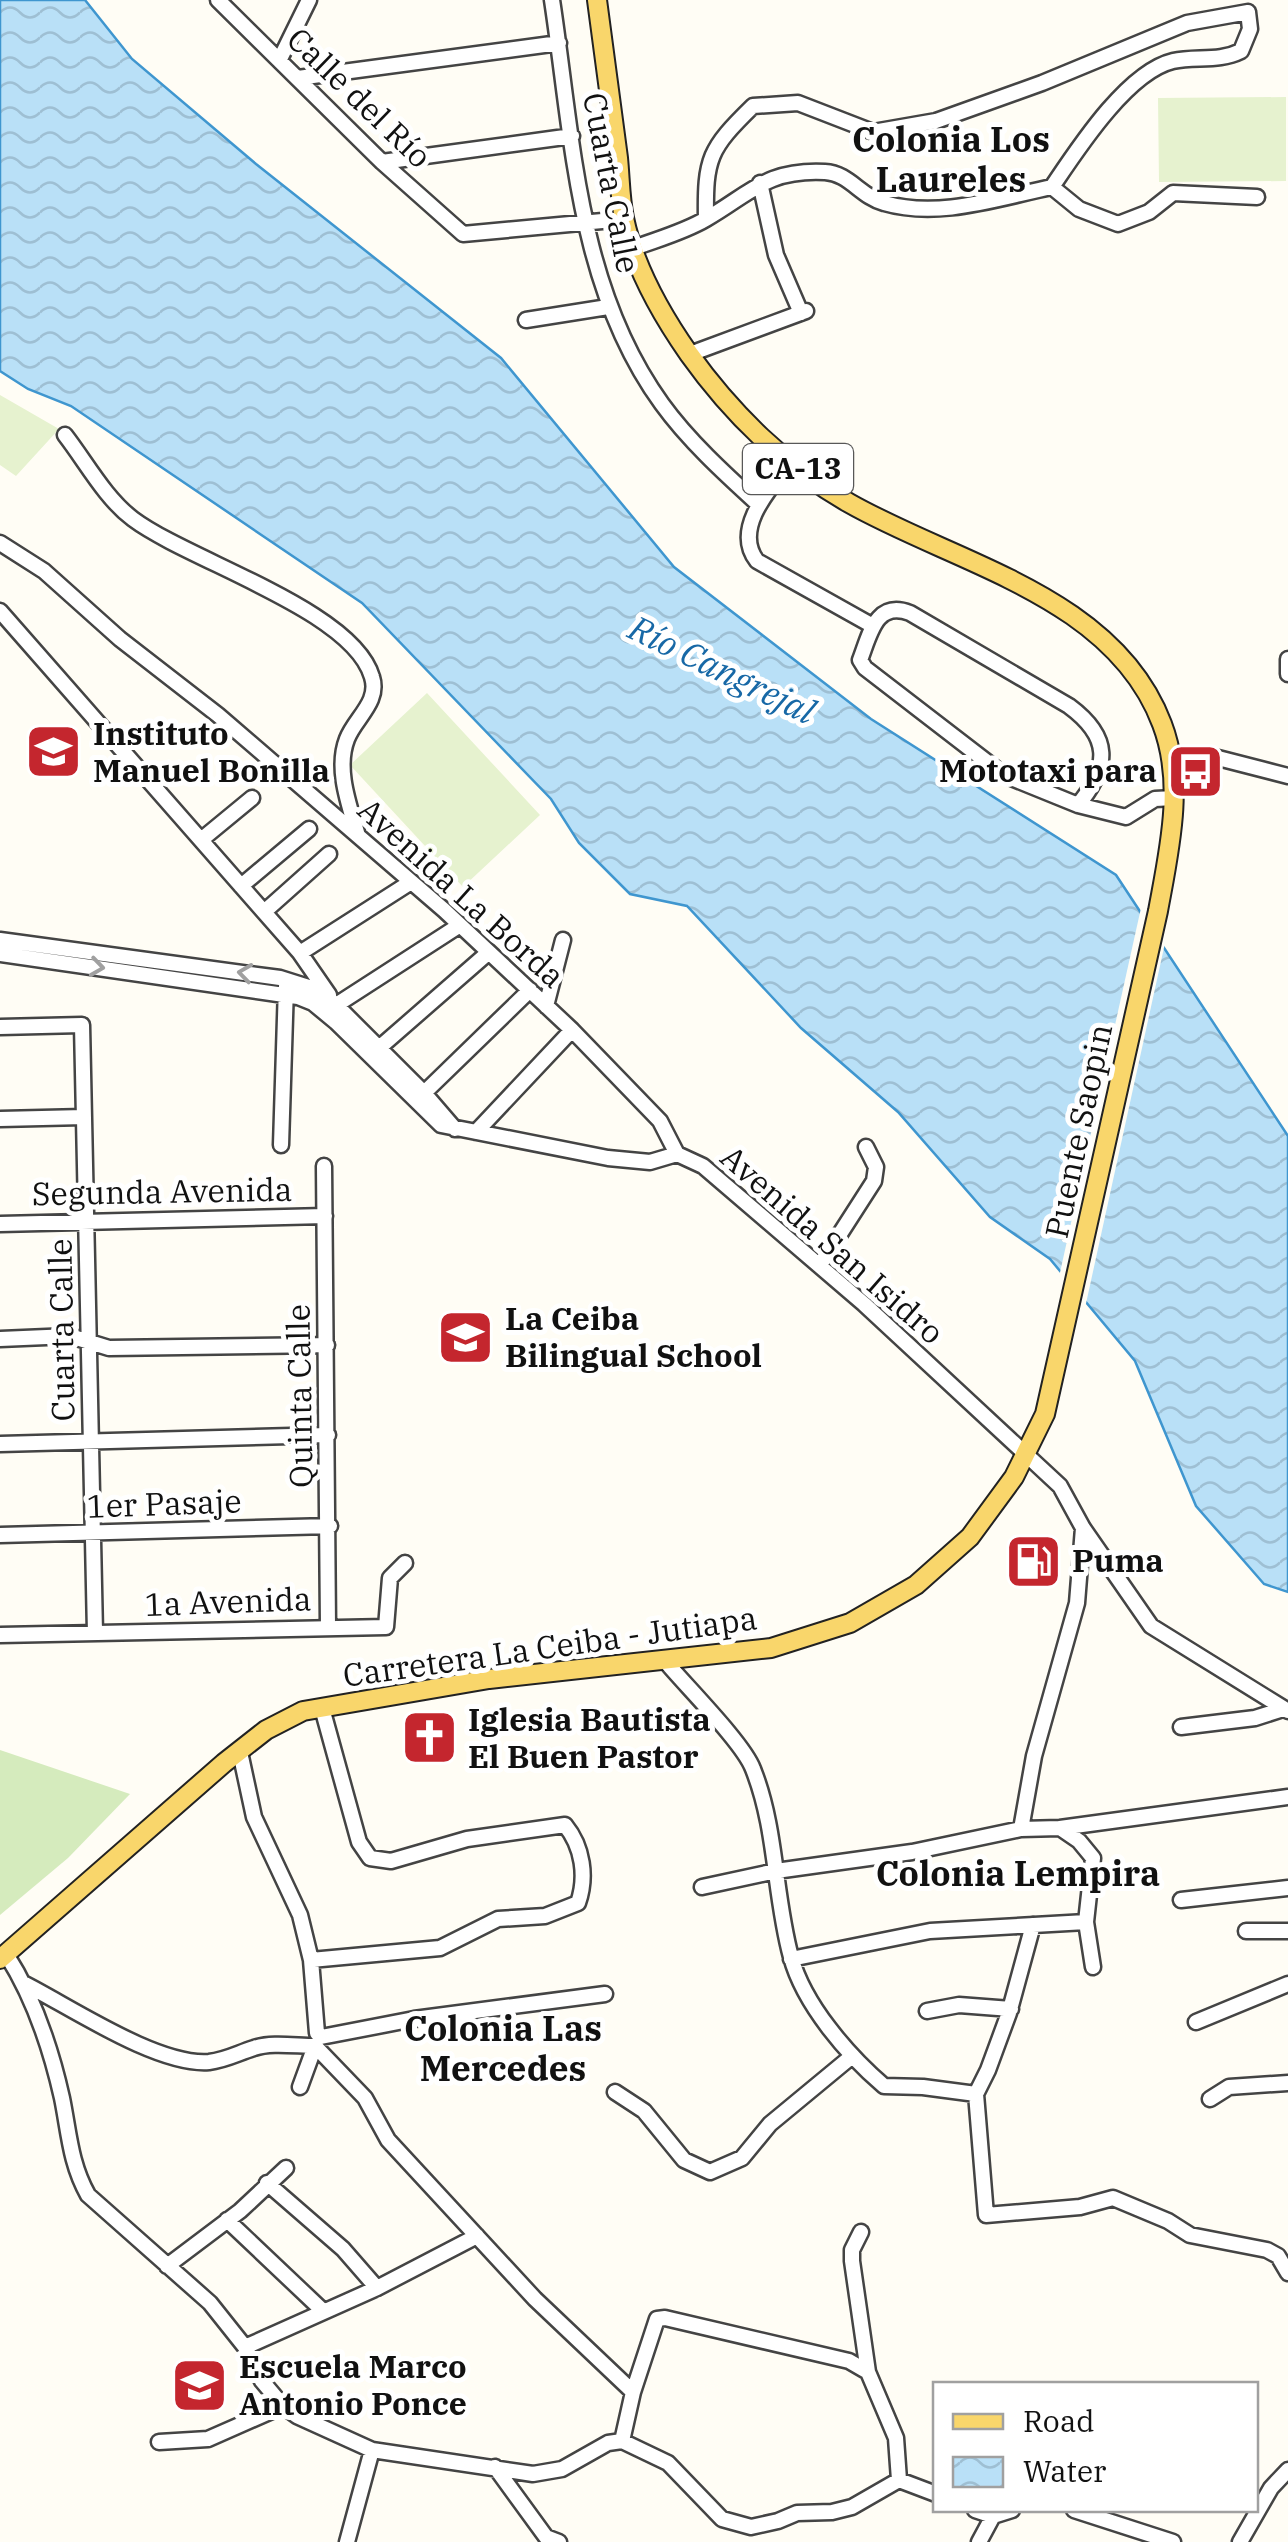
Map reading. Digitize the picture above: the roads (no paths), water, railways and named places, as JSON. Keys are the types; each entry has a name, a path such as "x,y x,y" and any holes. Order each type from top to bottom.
{"main road":[{"name":"CA-13","path":"597,0 624,219 660,308 690,354 732,407 790,463 848,502 1042,598 1089,627 1118,652 1163,725 1174,798"},
{"name":"Puente Saopin","path":"1058,1364 1158,911 1172,837 1174,798"},
{"name":"Carretera La Ceiba - Jutiapa","path":"3,1957 240,1752 283,1720 303,1711 489,1680 666,1662 796,1642 850,1623 891,1601 934,1572 970,1537 1003,1496 1045,1414 1058,1364"}],"street":[{"name":"Calle del Río","path":"218,0 382,162 463,234 584,222"},
{"path":"280,59 309,0"},
{"name":"Cuarta Calle","path":"552,0 584,222 608,308 635,363 663,406 758,504"},
{"path":"634,248 706,219 767,178 823,172 842,174 870,199 901,208 947,208 1052,188 1092,126 1160,66 1174,61 1228,57 1241,50 1250,29 1248,12 1187,24 1042,83 936,120 873,132 798,103 753,106 712,151 706,180 706,219"},
{"path":"298,78 559,43"},
{"path":"382,162 572,136"},
{"path":"690,354 805,311 776,255 760,183"},
{"path":"1052,188 1079,209 1118,224 1149,212 1174,193 1256,197"},
{"path":"584,222 624,219"},
{"path":"526,320 608,308"},
{"path":"66,435 106,492 130,517 162,538 322,620 356,648 372,676 374,693 347,738 342,763 358,837"},
{"path":"790,463 758,504 748,538 749,551 757,561 873,626"},
{"name":"Avenida La Borda","path":"0,544 44,572 120,639 218,714 460,925 572,1030 660,1121 677,1154"},
{"path":"0,610 303,957 330,1008 460,925"},
{"path":"1078,804 1098,781 1101,744 1089,721 910,612 888,610 873,626 860,660 865,668 1004,775 1078,804 1126,818 1155,799 1174,798"},
{"path":"1288,660 1288,674"},
{"path":"1171,760 1218,758 1288,776"},
{"path":"201,840 252,798"},
{"path":"241,886 309,829"},
{"path":"264,912 329,854"},
{"path":"281,1145 286,986 301,974 303,957 411,882"},
{"name":"Avenida San Isidro","path":"0,940 286,986"},
{"path":"546,1006 564,940"},
{"path":"378,1048 488,952"},
{"name":"Avenida San Isidro","path":"0,954 318,990 330,1008 399,1077 424,1093 456,1130"},
{"path":"424,1093 530,990"},
{"name":"Avenida San Isidro","path":"330,1008 378,1048 425,1112 441,1124 620,1160 650,1162 677,1154 704,1166 820,1265 1060,1486 1082,1528 1151,1626 1285,1710"},
{"name":"Cuarta Calle","path":"0,1028 82,1025 96,1633"},
{"path":"476,1132 572,1030"},
{"path":"0,1119 84,1116"},
{"path":"820,1265 874,1181 876,1168 866,1148"},
{"name":"Quinta Calle","path":"324,1166 328,1626"},
{"name":"Segunda Avenida","path":"0,1224 325,1216"},
{"path":"0,1339 70,1336 109,1348 327,1345"},
{"path":"0,1444 328,1435"},
{"name":"1er Pasaje","path":"0,1535 330,1526"},
{"path":"1020,1829 1034,1756 1076,1604 1082,1528"},
{"name":"1a Avenida","path":"0,1635 386,1627 390,1578 406,1562"},
{"path":"666,1662 752,1764 766,1804 792,1959 808,1994 851,2057 884,2086 976,2094"},
{"path":"312,1960 440,1948 498,1920 545,1916 578,1903 585,1882 574,1836 565,1825 466,1839 391,1861 370,1858 359,1842 322,1708"},
{"path":"1181,1728 1285,1710"},
{"path":"240,1752 254,1816 300,1915 312,1960 318,2033 324,2038 414,2018 604,1994"},
{"path":"702,1887 776,1871 912,1852 1020,1829 1060,1828 1288,1797"},
{"path":"1060,1828 1079,1840 1092,1858 1086,1922 1093,1967"},
{"path":"1181,1900 1288,1888"},
{"path":"792,1959 930,1931 1086,1922"},
{"path":"1033,1925 1011,2009 976,2094 986,2215 1080,2207 1113,2198 1190,2235 1267,2250 1278,2256 1288,2273"},
{"path":"1246,1931 1288,1932"},
{"path":"3,1957 25,1984 62,2098 76,2174 88,2194 210,2303 245,2347 262,2381 282,2406 297,2416 372,2450 534,2474 562,2469 608,2443 622,2440 668,2463 722,2519 751,2527 778,2522 797,2513 852,2507 899,2480"},
{"path":"25,1984 134,2042 176,2056 206,2062 230,2058 257,2046 315,2046 365,2098 388,2140 536,2299 633,2392"},
{"path":"1196,2022 1288,1984"},
{"path":"926,2011 960,2005 1011,2009"},
{"path":"300,2087 315,2046"},
{"path":"616,2092 644,2111 684,2160 710,2172 742,2158 770,2124 851,2057"},
{"path":"1210,2098 1228,2087 1288,2082"},
{"path":"167,2266 286,2168"},
{"path":"268,2183 343,2249 377,2288"},
{"path":"227,2220 322,2310"},
{"path":"861,2232 852,2250 852,2261 868,2372 896,2438 899,2480"},
{"path":"245,2347 377,2288 477,2236"},
{"path":"622,2440 657,2319 849,2361 868,2372"},
{"path":"159,2442 208,2439 282,2406"},
{"path":"347,2542 372,2450"},
{"path":"495,2467 549,2540"},
{"path":"1258,2510 1288,2470"},
{"path":"899,2480 933,2493"},
{"path":"982,2512 993,2516 1006,2512"},
{"path":"1080,2512 1173,2542"},
{"path":"1240,2542 1257,2512"},
{"path":"978,2542 993,2516"}],"water":[{"name":"Río Cangrejal","path":"0,0 85,0 132,59 256,164 501,358 674,567 871,719 1116,875 1288,1136 1288,1592 1264,1584 1196,1506 1135,1361 1050,1259 990,1217 898,1112 801,1028 687,906 630,894 579,843 551,799 362,603 71,406 28,389 0,371"}],"place":[{"name":"Instituto Manuel Bonilla","path":"54,752"},
{"name":"Mototaxi para","path":"1196,771"},
{"name":"La Ceiba Bilingual School","path":"466,1337"},
{"name":"Puma","path":"1033,1561"},
{"name":"Iglesia Bautista El Buen Pastor","path":"429,1738"},
{"name":"Escuela Marco Antonio Ponce","path":"200,2385"}],"district":[{"name":"Colonia Los Laureles","path":"951,160"},
{"name":"Colonia Lempira","path":"1018,1874"},
{"name":"Colonia Las Mercedes","path":"503,2049"}]}
